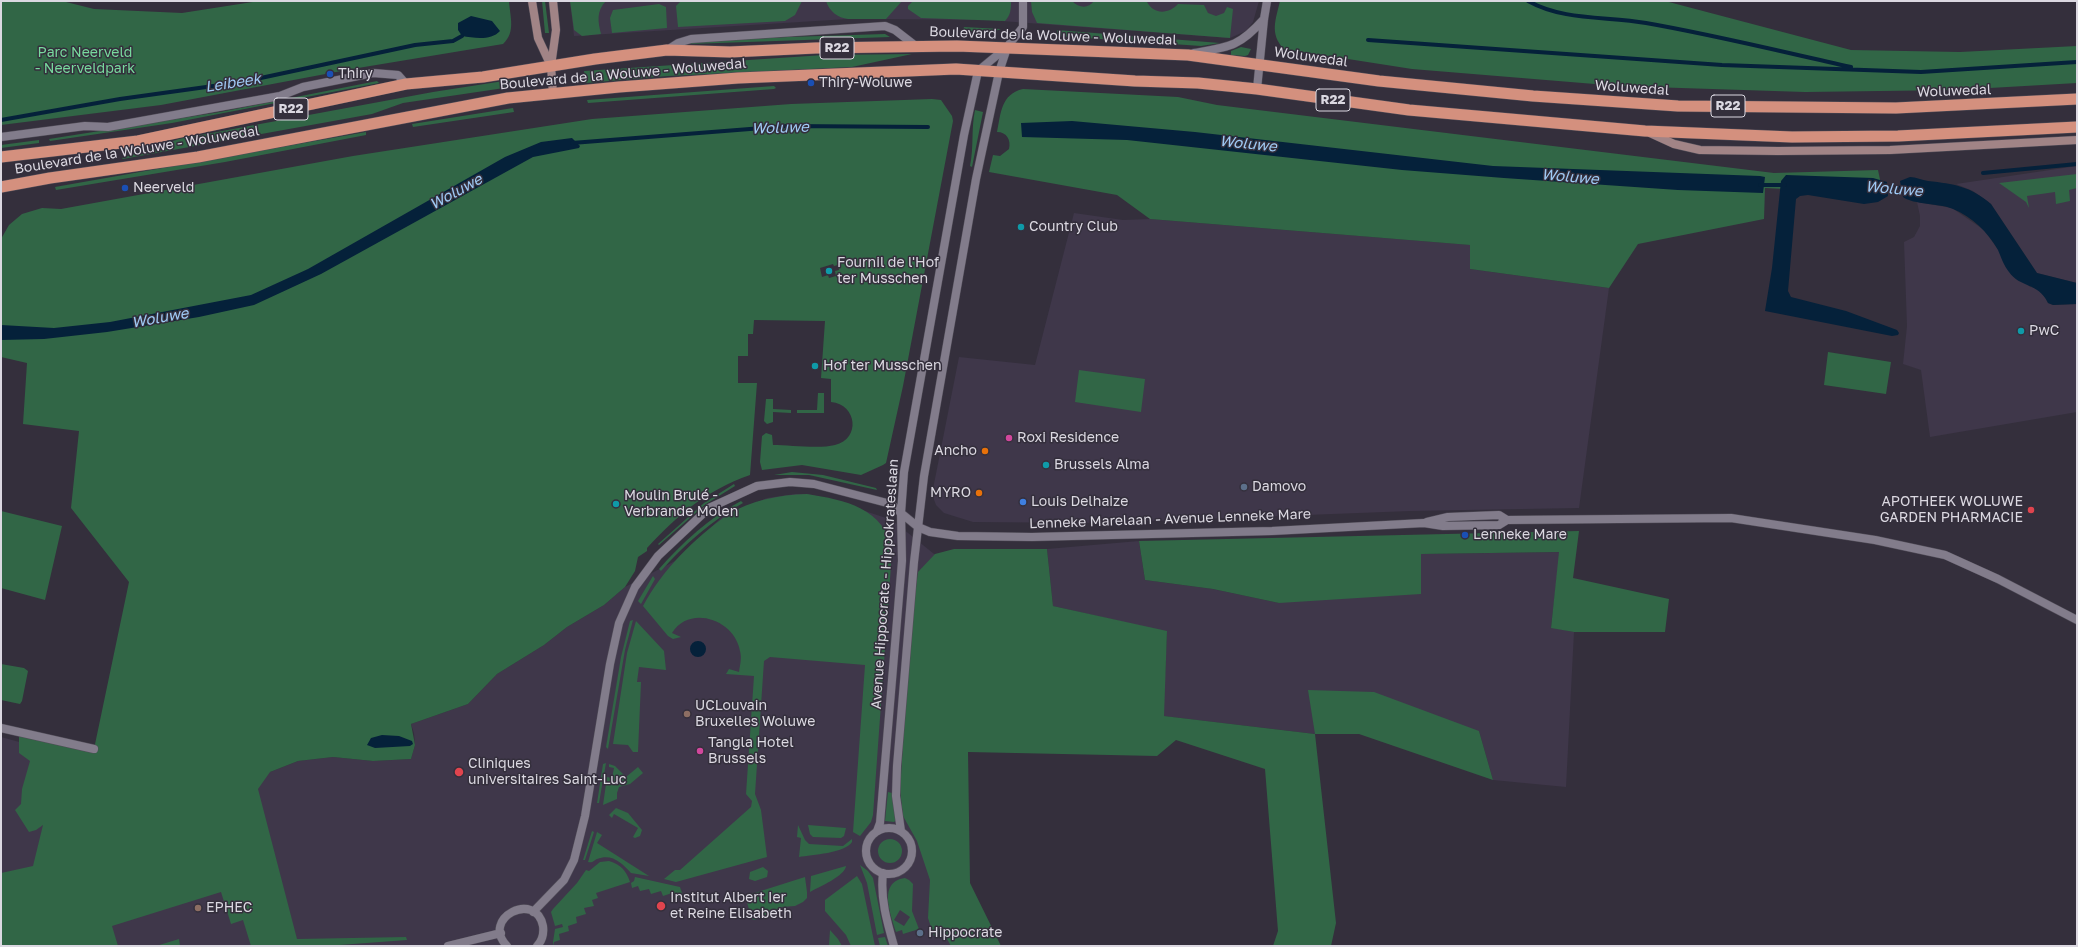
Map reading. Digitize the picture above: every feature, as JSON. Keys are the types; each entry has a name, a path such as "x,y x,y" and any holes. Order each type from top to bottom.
{"highway":[{"name":"Boulevard de la Woluwe - Woluwedal","path":"1,157 138,141 406,84 483,77 595,58 667,50 730,52 916,47 1007,47 1188,55"},
{"name":"Woluwedal","path":"1188,55 1425,86 1533,96 1678,106 1896,108 2077,99"},
{"name":"Boulevard de la Woluwe - Woluwedal","path":"1,187 50,178 198,157 508,98 619,86 793,75 956,69 1135,81 1198,83 1257,89"},
{"name":"R22","path":"1257,89 1409,110 1645,131 1792,137 1898,136 2077,127"}],"main road":[{"path":"532,1 538,38 551,66"},
{"path":"553,1 556,30 551,66 553,94"},
{"path":"1645,131 1674,144 1700,150 1890,150 2077,140"}],"street":[{"path":"978,71 1007,47 1023,28 1023,1"},
{"path":"1257,89 1267,1"},
{"path":"1188,55 1223,49 1236,44 1252,32 1264,19"},
{"name":"Boulevard de la Woluwe - Woluwedal","path":"667,50 678,43 691,39 885,26 895,30 916,47"},
{"name":"Avenue Hippocrate - Hippokrateslaan","path":"978,71 964,135 905,467 901,513 901,569 880,822 877,831 869,840 866,852 871,865 883,873 892,874 901,871 911,860 912,848 910,841 901,831 896,796 897,766 918,527 924,476 976,179 999,72 1007,47"},
{"name":"Boulevard de la Woluwe - Woluwedal","path":"1,137 85,126 116,125 280,96 303,87 373,73 398,76 406,84"},
{"path":"533,912 564,880 574,860 584,816 610,664 619,623 635,586 658,556 709,508 757,486 790,482 814,484 891,504 918,527"},
{"name":"Lenneke Marelaan - Avenue Lenneke Mare","path":"918,527 930,532 958,536 1032,537 1279,530 1424,523 1443,526 1499,525 1507,520 1731,518 1875,540 1944,555 2005,583 2077,620"},
{"path":"1,728 94,749"},
{"path":"877,831 889,828 901,831"},
{"path":"883,873 881,891 888,926 894,946"},
{"path":"507,946 501,933 503,920 508,914 520,909 533,912 539,917 544,930 542,938 536,946"},
{"path":"448,946 501,933"}],"shaded area":[{"path":"570,1 1259,1 1253,22 1246,31 1230,38 988,20 886,19 848,19 574,36"},
{"path":"2077,166 2077,283 2037,273 1991,204 1973,191 1956,184"},
{"path":"1917,202 1952,208 1984,230 2030,287 2037,288 2044,293 2048,303 2053,305 2077,304 2077,412 1930,437 1921,370 1903,364 1907,326 1904,242 1914,237 1920,226 1920,216"},
{"path":"1074,213 1123,220 1150,219 1471,245 1470,269 1609,288 1579,508 1410,511 1098,523 973,522 944,513 936,505 932,494 959,357 1035,365"},
{"name":"UCLouvain Bruxelles Woluwe","path":"807,494 826,498 892,520 939,558 936,795 992,946 1,946 1,737 56,752 270,772 298,761 333,757 373,761 411,759 415,745 414,733 411,724 468,704 497,674 544,645 567,627 604,605 625,587 675,561 722,517 767,498"},
{"path":"1139,541 1145,580 1213,589 1279,603 1421,554 1560,552 1551,627 1574,632 1566,787 1493,780 1479,731 1315,734 1163,716 1167,632 1053,606 1047,549"}],"green space":[{"name":"Parc Neerveld - Neerveldpark","path":"1,1 62,1 94,9 182,13 259,1 509,1 511,29 510,34 503,44 352,69 161,105 1,125"},
{"path":"542,1 545,1 549,33 545,33"},
{"path":"570,1 606,1 599,13 601,34 582,36 574,30"},
{"path":"802,1 795,15 785,21 678,27 676,6 680,2"},
{"path":"826,1 902,1 886,19 848,19 834,13 829,8"},
{"path":"913,1 1011,1 1011,6 1010,14 1005,21 921,18 908,9 908,6"},
{"path":"1031,1 1072,1 1083,7 1092,4 1094,1 1147,2 1154,9 1162,12 1170,10 1178,4 1204,5 1208,13 1216,16 1224,13 1227,7 1233,9 1230,38 1037,23 1032,12"},
{"path":"1280,1 1665,1 1851,50 1960,52 2077,46 2077,83 1955,90 1805,92 1619,86 1412,69 1284,49 1276,38 1275,32"},
{"path":"659,4 666,7 667,28 612,33 610,18 613,10"},
{"path":"964,27 1001,29 993,32 963,31"},
{"path":"1057,30 1220,43 1201,46 1057,36"},
{"path":"885,34 890,37 690,44 691,42 788,37"},
{"path":"1241,47 1251,49 1248,55 1231,55 1231,51"},
{"path":"912,54 852,67 668,76 586,83 584,71 824,55"},
{"path":"510,80 511,87 403,103 372,114 122,158 179,139 433,92"},
{"path":"377,81 379,83 172,123 50,141 49,139 220,112"},
{"path":"774,86 776,88 774,89 588,103 587,100"},
{"path":"1023,89 1178,97 1217,105 1774,173 1878,170 1883,194 1765,188 1764,219 1638,244 1609,288 1470,269 1470,245 1150,219 1117,195 989,172 993,155 1000,156 1009,149 1008,137 1003,133 997,132 1003,105 1010,95"},
{"path":"932,99 941,100 952,116 953,121 903,386 886,463 861,475 802,465 762,470 760,462 762,436 766,433 772,435 773,445 813,447 829,446 843,442 849,436 852,429 852,422 851,415 846,409 840,404 831,402 831,379 821,378 825,321 754,320 753,334 748,334 748,356 738,356 738,383 757,383 750,475 719,488 706,496 670,524 647,548 647,551 638,557 635,571 625,587 604,605 567,627 544,645 497,674 468,704 411,724 415,745 411,759 373,761 333,757 298,761 270,772 258,789 297,939 406,937 407,940 326,946 251,946 243,920 231,924 221,892 112,926 118,946 1,946 1,873 33,866 43,825 36,830 29,832 15,810 21,804 22,789 30,761 19,753 19,736 94,749 129,582 71,508 79,431 23,424 27,363 1,357 1,239 9,225 22,214 42,208 61,209 353,156 592,119 791,104","holes":["833,264 834,266 838,265 839,270 835,271 836,276 829,278 828,275 822,277 820,268"]},
{"path":"513,108 514,112 413,127 412,124"},
{"path":"975,110 983,112 972,167 970,166"},
{"path":"366,132 366,135 225,162 56,190 55,187"},
{"path":"39,140 39,143 1,148 1,145"},
{"path":"2077,174 2077,188 2069,190 2070,201 2056,204 2055,192 2027,196 2029,208 2026,202 1999,183"},
{"path":"1828,352 1891,362 1886,394 1824,385"},
{"path":"1079,370 1145,379 1141,412 1075,402"},
{"path":"818,393 824,393 824,413 797,413 797,410 817,410"},
{"path":"766,399 773,399 773,409 791,410 791,413 773,412 773,422 767,424 764,421"},
{"path":"792,472 823,475 876,488 877,490 809,475 774,475"},
{"path":"734,484 735,486 706,504 659,545 658,544 704,503"},
{"path":"807,494 849,503 872,516 881,525 888,536 892,551 873,815 871,822 860,836 853,832 865,665 770,657 764,661 755,794 761,810 767,857 676,882 664,879 675,870 680,870 751,807 752,801 746,794 754,676 726,674 729,669 739,672 741,654 736,640 730,631 721,624 700,618 690,619 680,624 672,633 681,637 673,639 668,636 643,606 651,592 680,556 702,535 727,515 736,510 766,499"},
{"path":"741,501 743,503 709,525 679,552 661,571 659,569 697,531 718,515"},
{"path":"1,511 62,526 45,600 1,588"},
{"path":"1579,531 1573,578 1669,599 1665,632 1574,632 1551,628 1559,552 1421,554 1421,594 1279,603 1213,589 1145,580 1139,541"},
{"path":"954,549 1047,549 1053,606 1167,631 1164,716 1315,734 1336,923 1331,946 1273,946 1278,931 1265,769 1176,740 1157,756 968,752 970,883 1001,946 951,946 943,932 934,936 928,918 930,880 917,841 903,816 900,790 910,634 918,572 935,554"},
{"path":"653,576 655,579 641,604 638,601"},
{"path":"633,620 625,650 608,749 606,747 621,657 630,621"},
{"path":"636,621 664,651 666,670 639,667 637,682 641,682 638,752 633,752 628,745 613,744 627,653"},
{"path":"1,664 24,668 28,671 22,701 20,704 1,700"},
{"path":"1308,690 1374,692 1479,731 1493,780 1359,734 1315,734"},
{"path":"606,763 599,803 597,803 603,764"},
{"path":"609,764 615,766 626,777 638,767 643,773 630,784 619,787 617,799 603,805 607,777 612,778 614,768 609,767"},
{"path":"888,792 892,793 896,820 894,822 885,821"},
{"path":"616,808 628,813 642,830 640,836 635,838 633,837 638,828 614,814 612,818 609,815"},
{"path":"798,825 805,840 809,844 843,846 852,839 852,842 843,849 836,851 799,857 801,838 797,837"},
{"path":"808,825 846,828 844,836 841,838 813,837 810,834"},
{"path":"592,831 594,832 585,860 583,860"},
{"path":"597,832 602,835 597,843 649,876 631,873 612,858 602,857 592,862 588,862"},
{"path":"890,839 898,843 902,851 898,859 890,863 882,859 878,851 882,843"},
{"path":"609,861 622,868 627,874 630,882 596,893 598,898 592,900 594,906 584,908 586,914 576,917 577,923 568,926 569,931 559,934 560,940 554,942 554,946 553,942 555,929 563,927 562,924 555,926 551,912 577,883 586,870 589,871 600,862"},
{"path":"860,865 868,871 873,878 884,933 877,935 867,883"},
{"path":"846,866 845,870 837,877 810,892 811,876"},
{"path":"763,867 768,871 767,877 755,881 749,879 750,872"},
{"path":"857,876 862,884 875,946 851,946 846,935 825,911 825,900"},
{"path":"635,877 680,887 683,896 674,899 672,893 663,896 661,891 651,894 649,889 640,891 638,886 632,888 631,883 634,881"},
{"path":"805,877 807,898 803,902 795,906 782,907 755,920 752,919 745,896"},
{"path":"905,878 913,884 912,911 919,929 903,934 902,930 896,932 889,908 889,892 891,886 896,881","holes":["900,910 910,917 904,926 894,920"]},
{"path":"830,930 838,939 842,946 829,946"},
{"path":"885,937 888,946 880,946 878,938"},
{"path":"179,939 180,946 156,946"}],"water":[{"path":"471,16 492,21 500,31 487,38 462,36 458,30 458,23"},
{"path":"1072,121 1195,132 1493,166 1765,177 1763,193 1678,190 1402,170 1127,140 1022,137 1021,123"},
{"path":"572,138 580,146 579,148 533,157 321,274 254,305 199,317 107,332 44,339 1,340 1,325 54,328 110,322 251,295 308,269 505,157 541,142"},
{"path":"1786,175 1873,178 1887,182 1888,196 1878,202 1864,204 1808,195 1800,196 1796,199 1788,291 1791,297 1846,311 1897,330 1899,333 1898,335 1892,336 1765,311 1772,268 1781,181"},
{"path":"1910,177 1961,187 1976,193 1991,204 2037,273 2077,283 2077,304 2053,305 2048,303 2044,296 2034,288 2018,281 2013,277 2006,267 1994,243 1979,226 1967,216 1947,207 1908,200 1903,197 1900,181"},
{"path":"698,641 704,643 706,649 704,655 698,657 692,655 690,649 692,643"},
{"path":"382,735 399,736 412,741 413,744 410,746 375,748 367,745 371,738"}],"waterway":[{"path":"1528,1 1556,12 1586,17 1646,23 1723,38 1851,67"},
{"name":"Leibeek","path":"1,120 120,99 242,82 415,45 453,41 462,36"},
{"path":"1368,40 1722,65 1921,72 2077,62"},
{"name":"Woluwe","path":"572,143 788,126 928,127"},
{"path":"1983,173 2077,164"},
{"name":"Woluwe","path":"1760,185 1785,185"},
{"name":"Woluwe","path":"1882,187 1905,188"}],"place":[{"name":"Thiry","path":"330,74"},
{"name":"Thiry-Woluwe","path":"811,83"},
{"name":"Neerveld","path":"125,188"},
{"name":"Country Club","path":"1021,227"},
{"name":"Fournil de l'Hof ter Musschen","path":"829,271"},
{"name":"PwC","path":"2021,331"},
{"name":"Hof ter Musschen","path":"815,366"},
{"name":"Roxi Residence","path":"1009,438"},
{"name":"Ancho","path":"985,451"},
{"name":"Brussels Alma","path":"1046,465"},
{"name":"Damovo","path":"1244,487"},
{"name":"MYRO","path":"979,493"},
{"name":"Louis Delhaize","path":"1023,502"},
{"name":"Moulin Brulé - Verbrande Molen","path":"616,504"},
{"name":"APOTHEEK WOLUWE GARDEN PHARMACIE","path":"2031,510"},
{"name":"Lenneke Mare","path":"1465,535"},
{"name":"UCLouvain Bruxelles Woluwe","path":"687,714"},
{"name":"Tangla Hotel Brussels","path":"700,751"},
{"name":"Cliniques universitaires Saint-Luc","path":"459,772"},
{"name":"Institut Albert Ier et Reine Elisabeth","path":"661,906"},
{"name":"EPHEC","path":"198,908"},
{"name":"Hippocrate","path":"920,933"}]}
